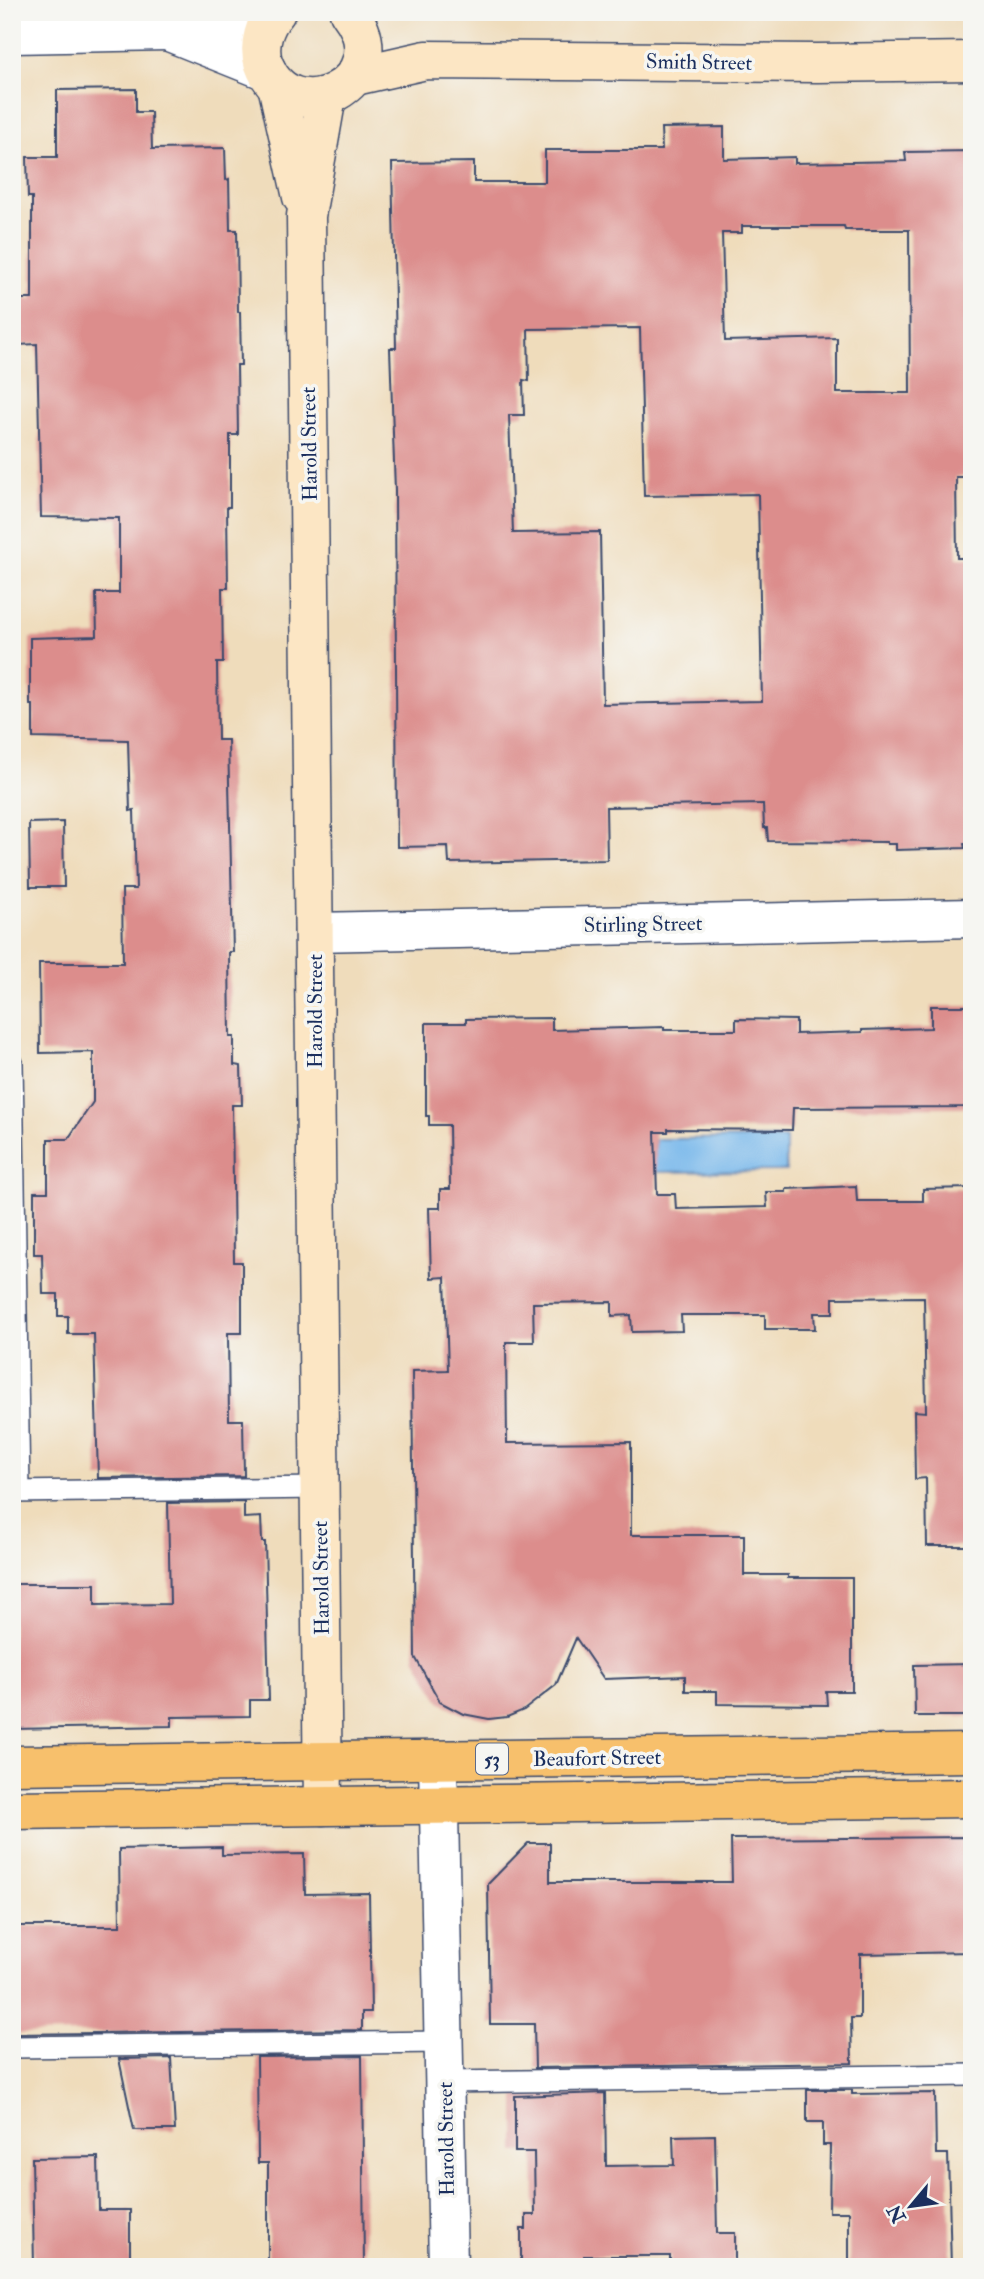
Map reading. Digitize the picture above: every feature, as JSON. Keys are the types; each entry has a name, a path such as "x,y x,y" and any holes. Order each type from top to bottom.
{"main road":[{"name":"Beaufort Street","path":"12,1765 972,1753"},
{"name":"53","path":"12,1810 972,1798"}],"street":[{"path":"12,34 167,31 273,16"},
{"name":"Harold Street","path":"273,16 263,32 262,58 272,78 306,216 323,1806"},
{"name":"Harold Street","path":"306,216 341,86 361,64 363,51 353,18"},
{"name":"Smith Street","path":"353,18 426,60"},
{"path":"167,31 272,78"},
{"name":"Smith Street","path":"272,78 288,93 314,99 341,86 426,60 817,63 972,61"},
{"name":"Stirling Street","path":"314,932 972,918"},
{"name":"Harold Street","path":"438,1760 448,2267"}],"lane":[{"path":"12,1063 16,1492 320,1488"},
{"path":"12,2047 444,2042"},
{"path":"444,2082 972,2075"}],"water":[{"path":"786,1138 786,1171 655,1172 655,1139"}],"building":[{"path":"136,89 136,112 151,112 152,149 225,148 226,180 229,179 230,230 237,230 241,365 237,365 238,435 230,435 228,588 222,588 223,663 217,663 218,740 228,740 233,952 229,952 230,1037 234,1037 234,1065 241,1066 242,1105 232,1105 234,1262 242,1262 242,1333 228,1333 229,1420 243,1420 244,1476 98,1478 94,1334 68,1334 68,1316 58,1316 58,1294 43,1294 42,1254 34,1254 34,1192 48,1192 48,1139 68,1139 93,1102 93,1052 40,1053 39,963 123,963 122,889 136,889 134,810 130,811 128,740 33,738 30,638 97,636 96,593 119,593 119,518 41,517 37,344 17,345 16,299 32,299 32,197 28,197 27,157 57,157 57,90"},
{"path":"724,127 724,159 795,157 795,163 906,161 905,152 972,151 972,465 964,465 964,477 956,477 957,558 972,558 972,843 964,844 965,848 896,850 896,844 887,842 768,841 767,828 764,828 763,804 606,807 607,860 449,863 448,846 397,847 395,490 390,348 396,348 392,163 474,162 474,182 545,182 545,150 662,150 661,128","holes":["742,226 844,226 845,230 909,230 910,393 837,393 837,338 725,341 722,233 742,233","640,328 644,496 758,494 762,701 603,704 600,532 513,533 509,415 524,415 523,380 529,381 528,329"]},
{"path":"63,822 64,887 30,887 29,823"},
{"path":"931,1006 972,1006 972,1107 793,1108 792,1130 668,1129 668,1132 655,1132 657,1194 675,1194 676,1209 767,1207 766,1192 786,1192 786,1189 856,1186 857,1201 923,1201 923,1189 972,1188 972,1546 927,1546 926,1478 915,1479 914,1411 926,1412 924,1297 833,1298 833,1313 814,1313 815,1329 765,1329 765,1315 681,1315 682,1331 632,1332 631,1315 612,1316 612,1302 533,1303 534,1342 506,1342 507,1443 631,1442 631,1535 744,1535 744,1575 852,1578 852,1691 826,1691 827,1705 717,1704 717,1691 685,1691 685,1676 604,1679 576,1638 556,1685 524,1710 507,1717 489,1719 463,1714 440,1702 415,1657 412,1371 448,1370 445,1277 431,1278 429,1208 440,1208 440,1189 450,1189 449,1125 429,1125 429,1116 426,1116 426,1023 466,1023 466,1019 552,1018 552,1030 664,1027 664,1030 736,1030 736,1019 796,1020 796,1034 862,1032 931,1028"},
{"path":"244,1502 244,1518 261,1517 262,1542 265,1542 269,1700 250,1700 250,1716 172,1717 172,1726 12,1729 12,1584 95,1584 95,1605 170,1604 168,1503"},
{"path":"972,1664 972,1716 915,1716 914,1665"},
{"path":"972,1837 972,1952 860,1954 860,2018 851,2018 852,2063 535,2068 534,2024 490,2024 488,1884 528,1843 550,1843 550,1882 732,1882 731,1839"},
{"path":"222,1847 222,1855 304,1854 305,1894 369,1893 371,2012 362,2012 362,2030 12,2034 12,1926 120,1926 119,1849"},
{"path":"362,2056 364,2267 268,2267 268,2163 258,2163 257,2057"},
{"path":"171,2058 175,2130 134,2130 119,2059"},
{"path":"807,2090 852,2090 852,2094 935,2093 936,2154 948,2154 951,2267 849,2267 849,2212 829,2212 830,2145 823,2145 823,2122 807,2122"},
{"path":"605,2093 606,2166 674,2165 673,2136 715,2135 717,2233 735,2233 735,2267 670,2267 670,2256 584,2256 584,2267 521,2267 521,2229 526,2229 526,2215 535,2215 534,2152 515,2152 515,2096"},
{"path":"98,2157 99,2210 130,2210 130,2267 34,2267 32,2158"}]}
